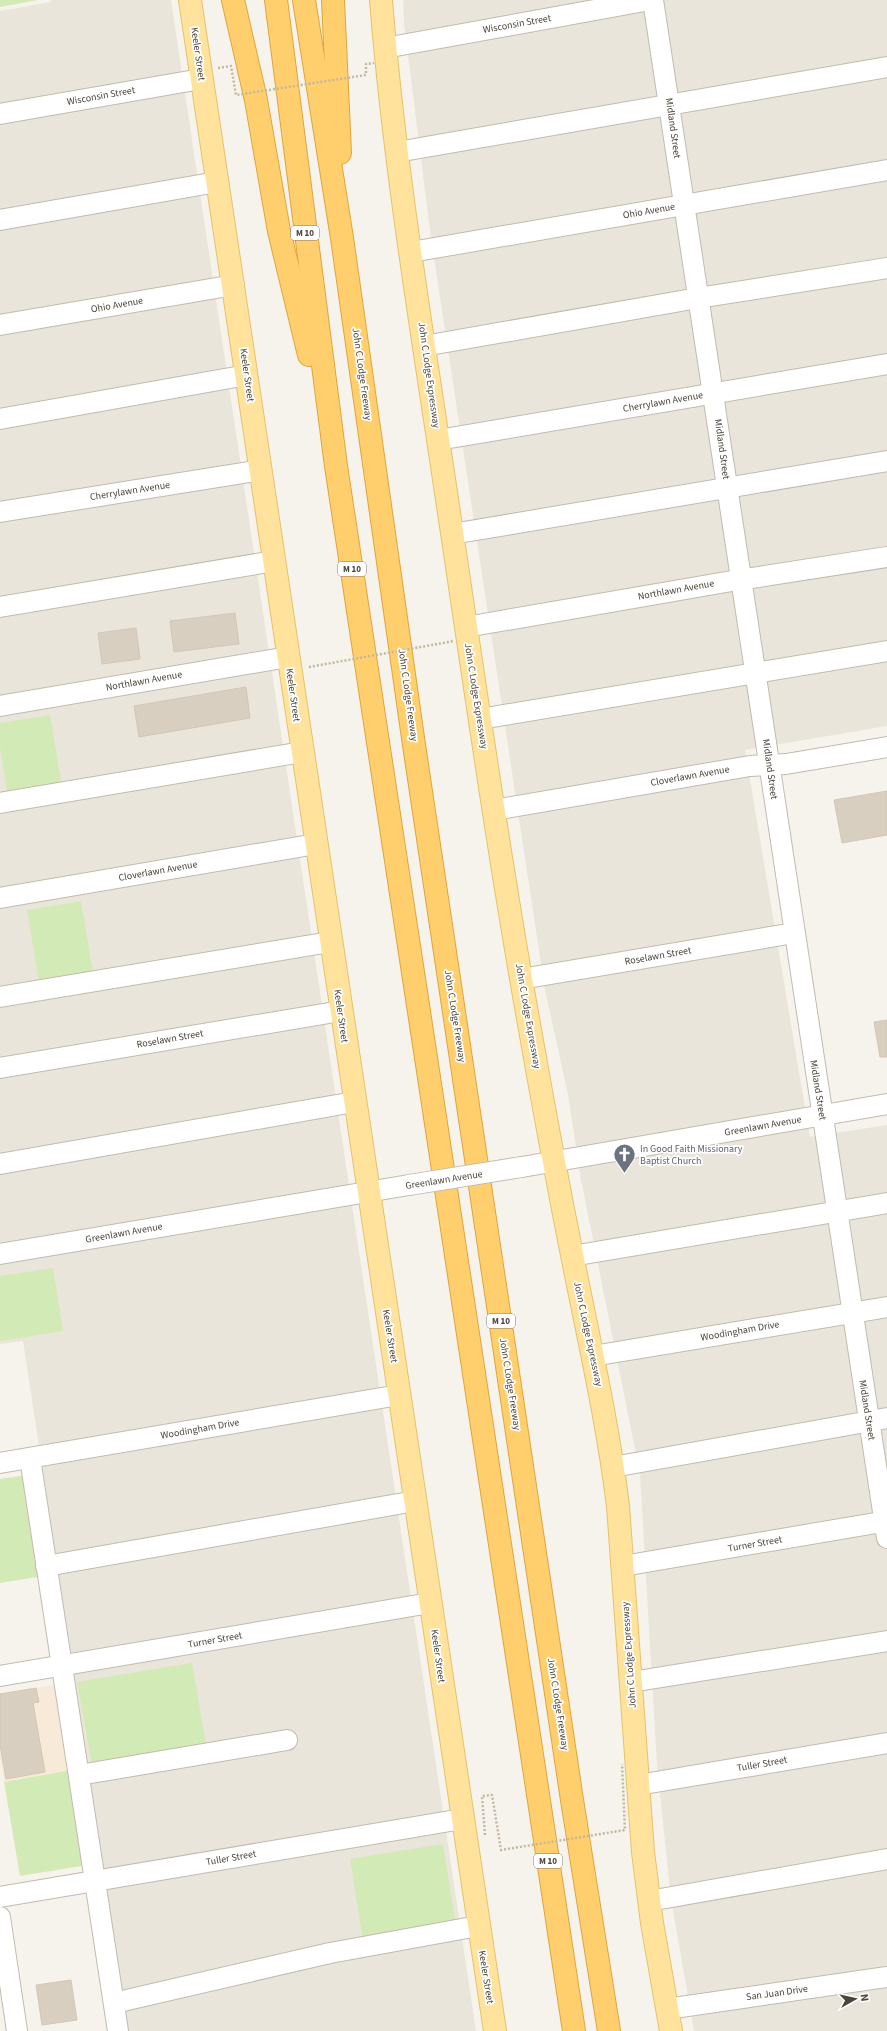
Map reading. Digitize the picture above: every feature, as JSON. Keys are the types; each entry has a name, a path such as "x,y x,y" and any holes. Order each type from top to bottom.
{"highway":[{"path":"233,0 256,100 279,231 336,466"},
{"name":"M 10","path":"276,0 336,466 574,2031"},
{"name":"John C Lodge Freeway","path":"304,0 342,238 415,753 609,2031"},
{"path":"333,0 339,99 342,238"},
{"path":"568,1990 568,2031"}],"main road":[{"name":"Keeler Street","path":"190,0 210,73 217,182 234,285 330,942 495,2031"},
{"name":"John C Lodge Expressway","path":"381,0 379,56 397,152 452,534 460,634 480,719 521,979 572,1256 593,1356 613,1467 622,1566 643,1852 649,1901 671,2031"}],"street":[{"name":"Wisconsin Street","path":"379,56 651,0"},
{"name":"Midland Street","path":"651,0 714,393 852,1312 878,1420 886,1527"},
{"path":"397,152 887,67"},
{"name":"Wisconsin Street","path":"0,114 210,73"},
{"name":"Ohio Avenue","path":"411,252 887,170"},
{"path":"0,220 217,182"},
{"path":"424,346 698,298 887,268"},
{"name":"Ohio Avenue","path":"0,326 234,285"},
{"name":"Cherrylawn Avenue","path":"438,440 887,364"},
{"path":"0,419 247,375"},
{"path":"452,534 887,461"},
{"name":"Cherrylawn Avenue","path":"0,512 261,470"},
{"name":"Northlawn Avenue","path":"460,634 741,579 887,557"},
{"path":"0,607 274,561"},
{"path":"480,719 887,652"},
{"name":"Northlawn Avenue","path":"0,706 288,657"},
{"name":"Cloverlawn Avenue","path":"494,810 750,766 786,764 887,747"},
{"path":"0,804 302,752"},
{"name":"Cloverlawn Avenue","path":"0,898 316,844"},
{"name":"Roselawn Street","path":"521,979 794,933"},
{"path":"0,997 330,942"},
{"name":"Roselawn Street","path":"0,1068 341,1011"},
{"path":"0,1164 354,1102"},
{"name":"Greenlawn Avenue","path":"0,1254 522,1167 887,1104"},
{"path":"572,1256 887,1203"},
{"name":"Woodingham Drive","path":"593,1356 887,1307"},
{"name":"Woodingham Drive","path":"0,1463 399,1395"},
{"path":"613,1467 878,1420"},
{"path":"30,1458 118,2031"},
{"path":"46,1566 415,1501"},
{"name":"Turner Street","path":"622,1566 886,1527"},
{"name":"Turner Street","path":"0,1676 430,1603"},
{"path":"631,1682 887,1640"},
{"path":"79,1775 287,1740"},
{"name":"Tuller Street","path":"638,1785 887,1743"},
{"name":"Tuller Street","path":"0,1897 462,1819"},
{"path":"649,1901 887,1859"},
{"path":"0,1917 6,1992 17,2031"},
{"path":"114,2003 330,1953 478,1926"},
{"name":"San Juan Drive","path":"667,2009 887,1977"}],"path":[{"path":"210,73 231,66 236,95 366,75 366,64 379,56"},
{"path":"309,667 460,634"},
{"path":"485,1834 482,1796 492,1795 501,1850 625,1830 622,1764"}],"shaded area":[{"path":"51,0 171,0 476,2031 128,2031 23,1341 0,1344 0,11 51,2"},
{"path":"403,0 887,0 887,726 745,750 810,1137 887,1125 887,2031 694,2031 671,1899 657,1765 640,1474 581,1180 568,1095 545,990 430,231 404,23"},
{"path":"58,1684 72,1770 4,1782 0,1759 0,1694"}],"green space":[{"path":"0,0 38,0 0,7"},
{"path":"50,715 63,793 9,802 0,747 0,723"},
{"path":"81,901 94,979 40,988 27,910"},
{"path":"53,1268 63,1331 0,1341 0,1276"},
{"path":"27,1475 43,1576 0,1583 0,1479"},
{"path":"192,1663 206,1745 92,1765 77,1682"},
{"path":"72,1770 87,1865 20,1876 4,1782"},
{"path":"443,1844 456,1925 363,1940 350,1859"}],"building":[{"path":"235,613 239,644 174,652 170,621"},
{"path":"136,628 140,659 102,664 98,633"},
{"path":"246,687 250,718 139,737 134,706"},
{"path":"887,791 887,835 842,843 834,800"},
{"path":"887,1020 887,1057 880,1057 874,1022"},
{"path":"36,1688 39,1702 33,1703 45,1772 6,1779 0,1745 0,1694"},
{"path":"71,1980 77,2020 42,2025 36,1985"}],"place":[{"name":"In Good Faith Missionary Baptist Church","path":"625,1174"}]}
